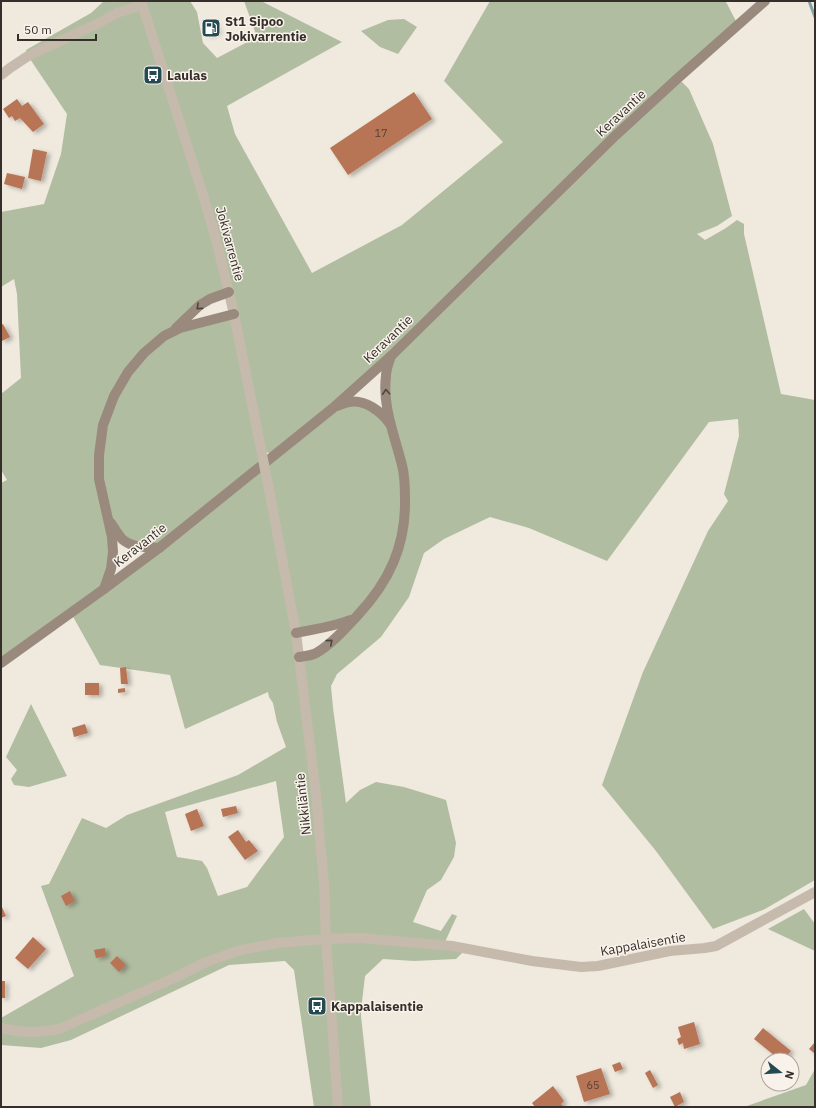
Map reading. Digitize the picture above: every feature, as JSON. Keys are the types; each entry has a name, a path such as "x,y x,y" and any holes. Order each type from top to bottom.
{"main road":[{"name":"Keravantie","path":"1,663 159,548 333,408 391,356 616,135 678,78 766,1"},
{"path":"173,331 200,305 210,299 229,292"},
{"path":"104,589 112,569 113,552 112,537 99,479 99,455 103,425 114,396 128,372 144,353 164,336 173,331 234,314"},
{"path":"299,656 312,654 320,650 356,618 380,588 391,570 399,548 404,528 405,489 403,468 388,414 386,397 385,377 391,356"},
{"path":"333,408 350,402 366,404 386,418 392,428"},
{"path":"108,520 123,540 134,546 159,548"},
{"path":"296,633 339,625 356,618"}],"street":[{"path":"1,75 28,56 141,3"},
{"name":"Jokivarrentie","path":"141,3 216,239 234,314 271,500"},
{"name":"Nikkiläntie","path":"271,500 296,633 316,794 324,884 326,939 338,1107"},
{"name":"Kappalaisentie","path":"1,1028 18,1032 39,1032 59,1029 174,978 206,962 241,950 270,945 326,939 359,938 452,946 532,961 581,967 598,966 670,951 716,946 815,892"}],"green space":[{"path":"104,1 190,1 197,12 203,43 217,58 257,37 244,1 261,1 342,42 227,106 235,134 312,273 402,225 503,142 444,81 490,1 726,2 738,25 678,78 689,89 713,144 732,216 717,226 697,234 705,240 737,220 744,224 744,234 781,394 815,400 815,880 765,909 713,929 656,851 602,785 643,672 708,531 728,501 724,494 739,436 738,419 709,422 607,561 529,528 490,517 444,539 424,553 409,597 381,637 337,674 331,686 346,803 360,790 376,782 404,787 446,800 456,843 454,857 441,880 427,890 413,922 441,931 452,914 457,916 444,944 466,949 456,959 414,961 383,959 365,976 361,1016 371,1107 314,1107 294,970 285,961 229,965 71,1040 41,1048 1,1045 1,1018 74,976 41,886 49,884 82,818 106,828 127,815 238,775 286,747 277,722 273,703 268,692 185,729 170,675 100,665 71,613 1,663 1,483 7,480 1,470 1,394 21,378 17,294 14,279 1,287 1,212 44,204 61,154 67,114 28,56 26,50 91,13","holes":["229,292 234,314 181,323 200,305","390,356 386,397 386,418 366,404 332,409","261,451 274,454 264,466","112,537 158,548 104,588","355,619 312,654 299,656 296,633","276,781 284,837 247,887 218,896 207,868 202,861 177,857 165,812"]},
{"path":"404,19 417,27 398,54 380,47 361,31 388,20"},
{"path":"31,704 67,776 29,787 14,785 11,779 17,770 6,757"},
{"path":"804,909 815,924 815,951 768,929"},
{"path":"815,1069 815,1107 744,1107 786,1092 800,1092 800,1087 806,1085"}],"building":[{"name":"St1 Sipoo Jokivarrentie","path":"214,20 218,32 208,36 203,24"},
{"path":"414,92 432,119 348,175 330,148"},
{"path":"17,99 22,106 28,102 44,124 33,132 20,118 15,121 12,116 9,118 3,109"},
{"path":"33,149 47,152 41,181 28,178"},
{"path":"7,173 25,177 22,189 4,184"},
{"path":"3,324 10,337 2,341 1,325"},
{"path":"126,667 128,684 121,684 120,668"},
{"path":"85,683 99,683 99,695 85,695"},
{"path":"125,688 125,692 118,693 118,689"},
{"path":"85,724 88,733 74,737 72,728"},
{"path":"236,806 238,813 223,817 221,809"},
{"path":"197,809 204,826 191,831 185,814"},
{"path":"238,830 246,842 249,840 258,851 245,860 228,837"},
{"path":"70,891 75,901 66,906 61,896"},
{"path":"1,905 6,916 1,918"},
{"path":"33,937 46,949 28,969 15,958"},
{"path":"105,948 106,956 96,958 94,950"},
{"path":"117,956 126,965 119,972 110,963"},
{"path":"1,981 5,981 5,998 1,998"},
{"path":"694,1022 700,1044 684,1049 683,1043 679,1045 677,1039 681,1037 678,1027"},
{"path":"763,1028 791,1051 770,1052 754,1039"},
{"path":"815,1042 815,1053 814,1053 809,1049"},
{"path":"620,1062 623,1069 615,1072 612,1065"},
{"path":"601,1068 610,1094 584,1102 576,1076"},
{"path":"650,1070 658,1085 653,1088 645,1073"},
{"path":"553,1086 564,1101 561,1104 564,1107 535,1107 532,1103"},
{"path":"680,1092 684,1102 675,1107 670,1097"}],"waterway":[{"path":"809,1 815,17"}],"place":[{"name":"St1 Sipoo Jokivarrentie","path":"211,28"},
{"name":"Laulas","path":"153,75"},
{"name":"Kappalaisentie","path":"317,1006"}]}
